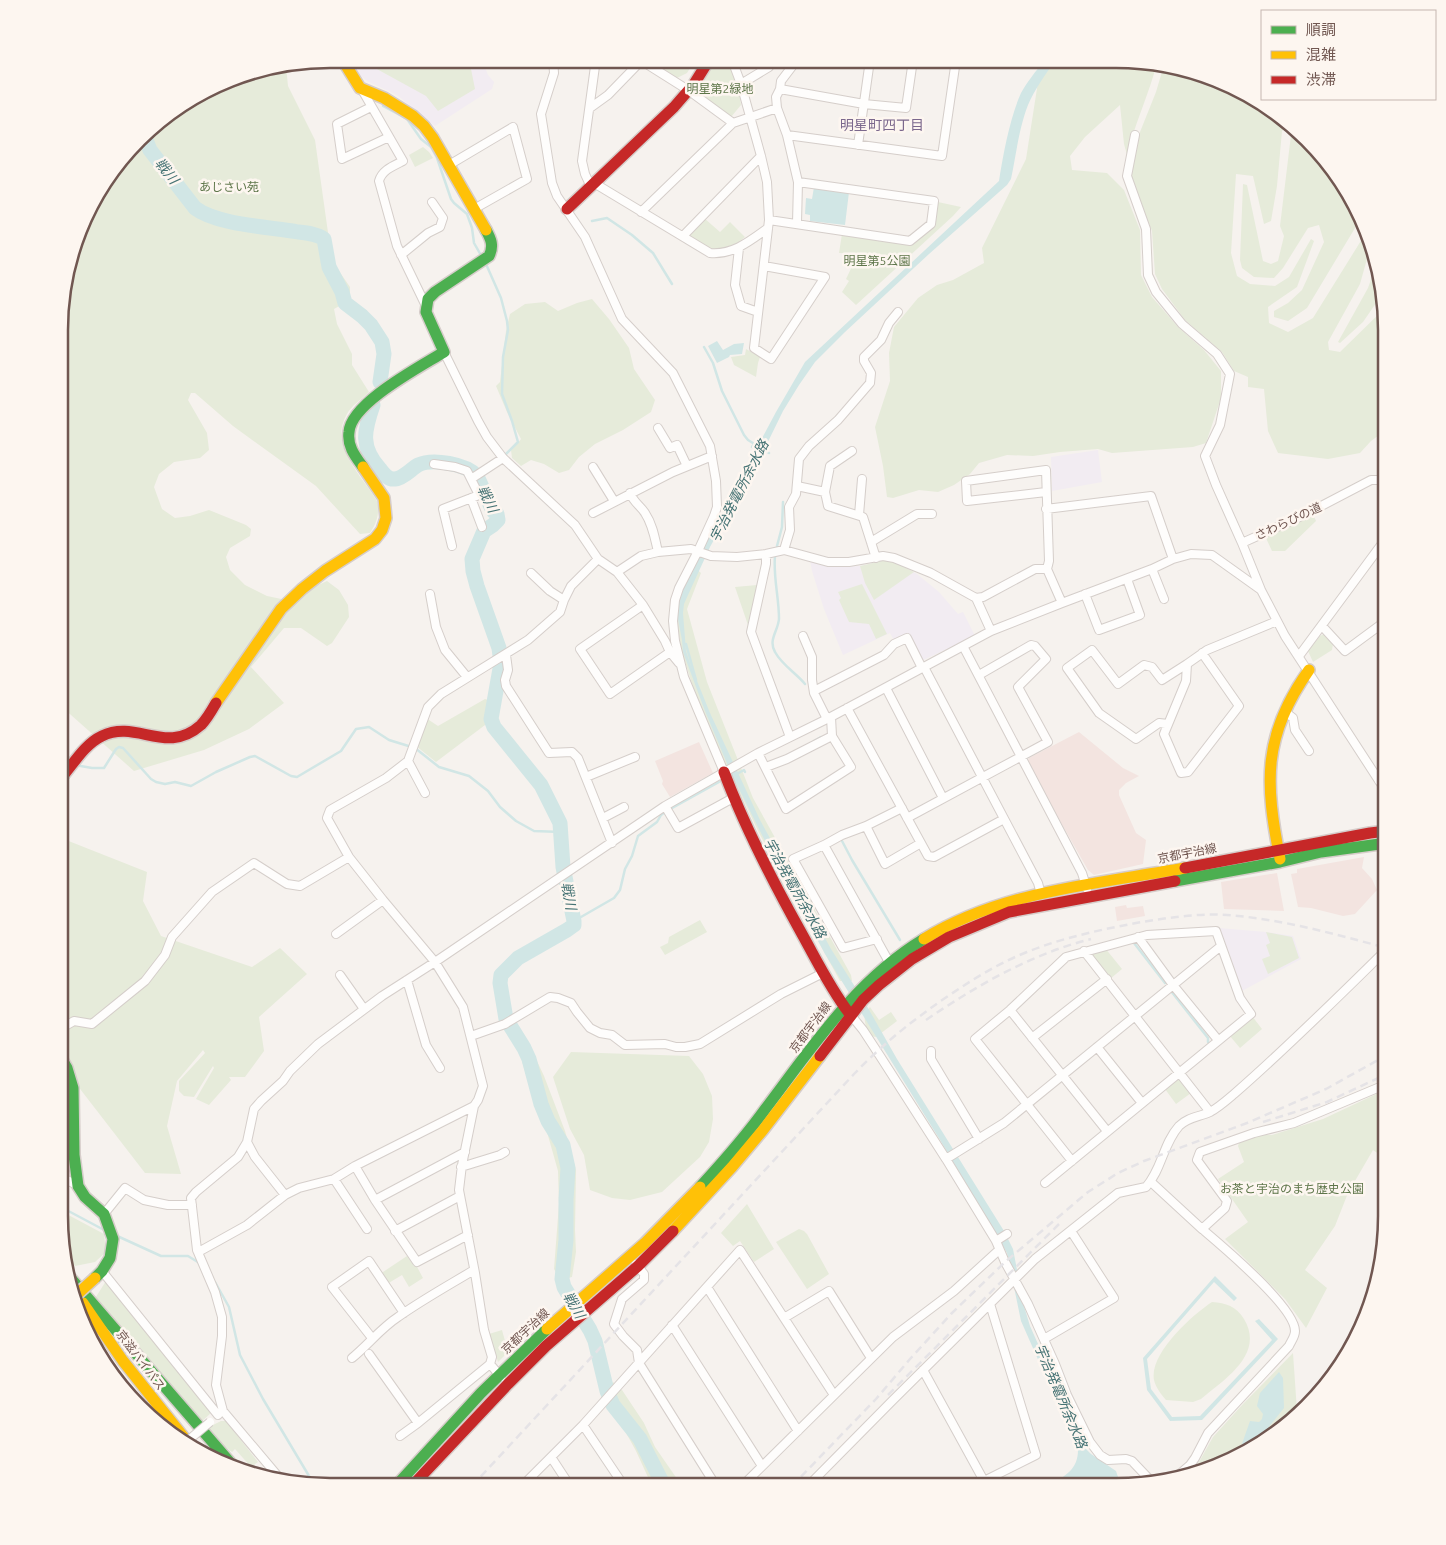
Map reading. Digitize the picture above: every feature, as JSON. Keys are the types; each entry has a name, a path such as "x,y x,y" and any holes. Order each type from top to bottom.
{"main road":[{"path":"68,770 92,743 103,735 130,731 176,738 189,733 202,724 281,609 325,571 375,539 382,530 386,518 384,498 350,445 348,436 350,423 356,414 388,387 444,352 426,312 428,299 435,292 483,261 492,251 492,244 450,165 424,126 413,116 384,98 360,88 348,68"},
{"path":"567,210 658,122 688,90 705,68"},
{"path":"1279,856 1270,801 1269,774 1273,744 1284,711 1308,670"},
{"path":"725,771 733,798 772,877 824,973 849,1008"},
{"name":"京都宇治線","path":"403,1478 466,1409 546,1346 571,1316 579,1302 673,1231 732,1167 802,1080 849,1008 863,993 922,952 951,935 1008,912 1089,897 1279,856 1378,832"},
{"name":"京都宇治線","path":"863,993 870,977 933,932 969,915 1005,903 1087,885 1279,856 1378,844"},
{"path":"68,1071 73,1088 74,1155 78,1186 85,1197 106,1220 112,1239 110,1258 98,1274 79,1292"},
{"name":"京都宇治線","path":"571,1316 586,1311 634,1262"},
{"path":"77,1285 224,1455"},
{"name":"京滋バイパス","path":"81,1300 123,1361 175,1427"},
{"name":"京都宇治線","path":"419,1478 504,1380"}],"street":[{"path":"553,68 554,73 541,114 552,183 557,196 586,237 622,318 673,373 710,446 716,481 716,507 714,516 679,588 675,600 673,621 680,665 725,771"},
{"path":"595,68 582,161 585,174 593,185 710,253 719,254 739,248 768,228"},
{"path":"590,108 608,95 634,68"},
{"path":"654,68 733,123"},
{"path":"735,68 751,118 767,182 769,220 754,348 771,359 825,277 764,266"},
{"path":"741,84 768,68"},
{"path":"791,68 781,81 776,98 777,108 787,135 798,182 797,223"},
{"path":"858,145 869,68"},
{"path":"780,89 864,104 906,108 911,68"},
{"path":"787,135 942,156 955,68"},
{"path":"360,88 403,161 381,174 379,181 397,246 426,306"},
{"path":"371,107 337,124 342,159 389,137"},
{"path":"641,212 733,123 777,108"},
{"path":"450,165 514,128 527,179 474,209"},
{"path":"1135,136 1127,176 1146,229 1148,275 1156,292 1182,324 1217,354 1230,374 1220,425 1205,456 1242,543"},
{"path":"683,236 761,156"},
{"path":"769,220 910,241 931,224 934,201 798,182"},
{"path":"401,255 428,233 440,227 443,218 432,202"},
{"path":"739,248 735,285 741,306 758,312"},
{"path":"784,550 790,530 789,507 796,494 799,459 809,446 838,420 870,383 871,373 864,361 864,357 881,340 889,323 898,312"},
{"path":"444,352 487,437 503,458 576,525 598,559 617,572 643,605 670,652 680,665"},
{"path":"658,432 670,448 677,445 687,466"},
{"path":"852,451 830,466 825,492 828,506 863,517 876,558"},
{"path":"593,513 630,493 712,456"},
{"path":"474,477 503,458"},
{"path":"434,464 467,471 474,477 479,495 443,510 452,546"},
{"path":"593,467 614,502"},
{"path":"1046,492 967,501 966,482 1046,470 1049,561 1047,569 1062,603"},
{"path":"859,515 862,479"},
{"name":"さわらびの道","path":"1378,480 1371,480 1306,514 1242,543 1261,590 1277,621 1378,778"},
{"path":"797,486 825,492"},
{"path":"630,493 633,501 644,511 651,524 658,552"},
{"path":"1046,510 1151,496 1173,559"},
{"path":"471,498 482,527"},
{"path":"871,542 917,514 932,514"},
{"path":"617,572 641,556 691,548 711,556 737,557 784,550 828,562 850,562 883,556 894,558 931,573 976,598 992,631"},
{"path":"1299,656 1378,549"},
{"path":"766,554 766,564 750,632 790,737"},
{"path":"221,1413 216,1384 222,1336 222,1317 215,1292 197,1250 191,1198 238,1157 247,1142 254,1110 318,1044 364,1009 612,843 725,771 992,631 1127,579 1173,559 1191,554 1212,555 1261,590"},
{"path":"400,1436 490,1364 492,1357 484,1330 459,1190 474,1106 482,1086 463,1007 436,962 349,857 327,818 330,810 386,778 408,761 428,707 441,694 466,677 528,640 560,612 571,586 598,559"},
{"path":"976,598 983,597 1035,569 1047,569"},
{"path":"1152,569 1164,599"},
{"path":"531,573 550,591 564,600"},
{"path":"1085,594 1099,630 1140,615 1127,579"},
{"path":"430,594 436,627 445,650 466,677"},
{"path":"643,605 580,649 610,694 670,652"},
{"path":"1168,724 1158,723 1136,739 1099,713 1066,668 1092,650 1118,684 1144,665 1152,667 1162,680 1202,653 1277,621"},
{"path":"1322,626 1345,651 1378,627"},
{"path":"758,753 786,809 851,767 832,736 829,718 814,691 812,657 803,636"},
{"path":"814,691 884,655 894,644 907,638 1038,882 1040,894"},
{"path":"907,818 1048,742 1018,687 1046,659 1035,646 1031,645 979,675"},
{"path":"963,646 1082,873 1089,897"},
{"path":"1187,664 1186,681 1164,734 1181,773 1188,772 1239,706 1202,653"},
{"path":"502,657 508,670 504,680 506,686 549,753 572,752 578,758 612,843"},
{"path":"886,688 943,798"},
{"path":"847,708 928,856 934,857 1004,819"},
{"path":"1284,711 1293,718 1295,730 1309,751"},
{"path":"766,767 787,759 832,736"},
{"path":"586,776 635,757"},
{"path":"408,761 424,793"},
{"path":"667,809 678,828 733,798"},
{"path":"603,818 624,806"},
{"path":"877,939 843,948 793,859 902,808"},
{"path":"866,826 884,864 921,843"},
{"path":"824,845 889,962"},
{"path":"68,1025 74,1021 92,1024 145,982 165,955 172,937 212,892 254,863 287,884 300,886 349,857"},
{"path":"336,934 383,900"},
{"path":"1045,1182 1142,1103 1250,1014 1240,998 1216,931 1148,934 1066,957 976,1039 1072,1160"},
{"path":"1138,937 1173,985 1218,1040"},
{"path":"947,1158 1004,1123 1221,946"},
{"path":"1084,951 1210,1112"},
{"path":"816,1478 1036,1259 1118,1193 1146,1187 1151,1182 1164,1153 1180,1126 1192,1117 1210,1112 1233,1094 1291,1042 1378,957"},
{"path":"471,1036 508,1023 550,997 571,1003 590,1028 600,1033 612,1035 625,1045 665,1044 685,1047 700,1044 782,994 824,973"},
{"path":"340,975 364,1009"},
{"path":"1032,1038 1107,979"},
{"path":"408,980 426,1045 440,1068"},
{"path":"849,1008 947,1158 997,1240 999,1250 1028,1304 1067,1395 1090,1442 1100,1455 1108,1460 1132,1461 1146,1476"},
{"path":"1010,1010 1107,1131"},
{"path":"1096,1048 1142,1103"},
{"path":"931,1051 931,1059 979,1139"},
{"path":"1202,1228 1225,1208 1227,1201 1197,1160 1200,1152 1254,1133 1294,1123 1378,1088"},
{"path":"197,1250 202,1250 247,1224 285,1195 299,1188 334,1178 474,1106"},
{"path":"247,1142 255,1157 285,1195"},
{"path":"375,1200 465,1152"},
{"path":"462,1167 500,1156 505,1152"},
{"path":"355,1166 416,1262 468,1236"},
{"path":"334,1178 367,1229"},
{"path":"68,1180 78,1186"},
{"path":"1151,1182 1276,1298 1294,1324 1295,1331 1289,1346 1208,1433 1190,1465 1186,1468"},
{"path":"106,1220 125,1188 144,1200 168,1205 192,1205"},
{"path":"395,1231 460,1196"},
{"path":"1044,1339 1114,1298 1071,1231"},
{"path":"997,1240 1007,1234"},
{"path":"530,1478 583,1425 740,1250 834,1395"},
{"path":"750,1478 893,1337 954,1291 999,1250"},
{"path":"372,1338 332,1287 370,1261 404,1313"},
{"path":"634,1262 644,1274 644,1280 622,1299 614,1324 637,1350 638,1364 711,1478"},
{"path":"352,1358 372,1338 404,1313 474,1270"},
{"path":"98,1274 273,1471"},
{"path":"707,1287 798,1430"},
{"path":"784,1318 829,1291 871,1358"},
{"path":"990,1304 1036,1455 993,1478"},
{"path":"672,1326 762,1466"},
{"path":"369,1354 418,1423"},
{"path":"490,1364 504,1380"},
{"path":"923,1370 981,1478"},
{"path":"192,1438 221,1413"},
{"path":"583,1425 619,1478"},
{"path":"551,1457 565,1478"}],"shaded area":[{"path":"354,68 485,68 494,82 492,89 435,126 397,95 367,81"},
{"path":"1098,450 1102,482 1052,491 1051,457"},
{"path":"810,560 843,567 860,566 886,560 894,562 917,574 939,592 958,614 963,612 975,636 921,661 908,636 895,642 890,633 843,655 824,609"},
{"path":"1079,732 1123,768 1139,776 1126,783 1119,790 1119,795 1136,833 1146,840 1143,864 1094,875 1088,870 1027,763 1029,758"},
{"path":"699,742 713,773 670,797 662,784 663,781 655,761"},
{"path":"1364,857 1362,868 1372,879 1377,890 1355,914 1343,916 1311,908 1298,907 1291,874 1297,873 1297,869"},
{"path":"1277,873 1284,911 1224,909 1221,882"},
{"path":"1126,905 1127,908 1143,906 1145,916 1117,921 1115,907"},
{"path":"1219,928 1293,936 1301,959 1242,991"}],"green space":[{"path":"375,68 471,68 475,89 438,111 426,96"},
{"path":"662,68 690,68 687,73 677,78"},
{"name":"明星第2緑地","path":"710,68 731,68 738,86 741,105 731,117 727,117 709,104 701,95 700,86"},
{"path":"1049,68 1133,68 1155,71 1127,155 1120,105 1085,137 1070,156 1072,170 1107,173 1124,190 1140,230 1141,275 1152,297 1178,327 1204,350 1221,371 1221,398 1206,443 1193,447 1112,453 1098,449 1033,456 1007,455 979,463 970,474 954,485 938,492 919,490 893,498 887,497 875,427 890,381 889,353 894,327 918,298 937,285 953,280 984,263 982,248 1026,159 1038,82"},
{"name":"あじさい苑","path":"287,72 288,86 315,140 332,261 350,287 350,300 334,309 337,324 352,354 352,365 369,392 347,414 342,426 342,437 344,449 349,460 377,501 377,517 370,533 360,534 316,486 233,426 195,393 191,393 188,400 207,433 209,450 200,458 174,462 159,474 154,487 162,509 175,518 209,510 246,525 251,529 250,536 230,548 226,557 230,570 245,585 267,596 296,602 316,586 327,581 339,590 348,605 349,617 332,643 327,646 301,628 284,628 251,667 284,703 249,729 204,750 134,771 68,712 68,313 76,262 87,229 103,199 122,170 144,144 184,112 229,87 262,76"},
{"path":"1162,72 1184,76 1217,87 1262,112 1284,129 1282,131 1277,186 1271,221 1264,224 1253,176 1236,174 1231,253 1237,276 1250,284 1275,286 1289,277 1311,239 1314,241 1297,287 1268,307 1269,323 1288,332 1313,318 1362,238 1368,255 1360,284 1328,342 1329,350 1340,352 1378,315 1378,436 1360,453 1328,459 1278,453 1268,431 1264,389 1248,387 1248,377 1234,371 1222,352 1185,320 1162,289 1155,274 1152,231 1129,176 1138,137"},
{"path":"1291,135 1302,144 1324,170 1357,225 1307,308 1288,321 1274,317 1274,311 1288,303 1302,290 1324,242 1319,225 1308,228 1283,268 1274,278 1254,277 1242,268 1240,260 1243,184 1247,185 1263,261 1271,264 1278,261 1284,236 1280,226"},
{"path":"423,147 433,158 415,167 409,155"},
{"name":"明星第5公園","path":"938,202 961,207 856,305 842,292 849,281 846,279 858,254 839,253 842,234 910,244 934,224"},
{"path":"704,218 720,232 730,222 745,237 723,251 711,250 690,235 691,231"},
{"path":"1372,275 1377,302 1363,322 1340,343 1338,342 1368,288"},
{"path":"592,299 609,319 629,348 634,369 655,400 651,412 623,430 595,444 579,457 569,470 559,473 544,464 531,460 521,466 512,458 511,450 521,439 496,386 500,382 510,314 525,304 545,302 558,311"},
{"path":"746,349 760,357 756,377 734,365 731,357 745,355"},
{"path":"1313,514 1316,521 1285,551 1272,551 1265,536"},
{"path":"886,560 914,572 874,600 865,583 860,566"},
{"path":"694,567 701,573 687,609 707,682 753,798 851,975 852,981 840,981 759,833 715,741 694,690 682,652 676,620 680,601"},
{"path":"862,584 887,634 876,639 869,624 849,622 839,600 841,598 838,592"},
{"path":"757,585 748,625 735,587"},
{"path":"1324,634 1333,644 1332,650 1313,662 1308,651 1320,636"},
{"path":"485,699 491,701 489,722 436,762 416,746 426,718 438,726"},
{"path":"68,841 147,872 143,901 161,936 252,967 280,948 307,974 259,1017 264,1051 245,1077 229,1077 231,1080 209,1105 196,1099 214,1068 213,1066 194,1097 184,1096 179,1091 179,1081 205,1053 203,1050 177,1081 167,1126 181,1174 145,1173 68,1073"},
{"path":"700,920 707,932 665,955 660,947 668,943 669,937"},
{"path":"1266,932 1292,937 1299,958 1268,974 1262,959 1270,956 1266,945 1270,943"},
{"path":"1105,948 1122,969 1110,979 1089,953"},
{"path":"870,1007 879,1020 891,1012 897,1021 876,1037 871,1036 865,1021"},
{"path":"1252,1016 1262,1029 1240,1048 1229,1035"},
{"path":"571,1052 689,1056 703,1074 712,1096 713,1119 709,1142 700,1157 662,1192 630,1200 612,1198 590,1190 584,1155 570,1129 553,1077"},
{"path":"524,1053 536,1059 544,1076 565,1131 576,1170 576,1252 572,1277 564,1279 558,1276 554,1269 559,1204 558,1171 547,1132 522,1061"},
{"path":"1177,1079 1181,1080 1191,1093 1176,1104 1165,1089"},
{"name":"お茶と宇治のまち歴史公園","path":"1378,1093 1378,1154 1373,1150 1348,1193 1335,1226 1305,1270 1327,1288 1306,1328 1285,1299 1225,1239 1248,1222 1218,1179 1244,1162 1238,1146 1239,1143 1254,1135 1272,1135 1323,1119"},
{"path":"747,1204 774,1249 754,1262 740,1241 733,1246 721,1233"},
{"path":"68,1215 104,1234 106,1252 95,1262 75,1266 72,1263 70,1250"},
{"path":"799,1229 807,1234 829,1274 807,1289 776,1242"},
{"path":"407,1256 414,1266 416,1265 423,1278 409,1287 402,1275 387,1284 380,1274"},
{"path":"106,1281 212,1412 199,1424 94,1300"},
{"path":"1212,1302 1230,1306 1238,1311 1244,1319 1249,1332 1250,1343 1246,1354 1231,1374 1201,1399 1193,1402 1166,1400 1157,1388 1154,1380 1154,1370 1158,1359 1174,1336 1194,1316"},
{"path":"502,1330 508,1352 498,1362 489,1334"},
{"path":"1293,1353 1297,1406 1276,1423 1247,1442 1217,1458 1196,1466 1213,1437"},
{"path":"613,1382 622,1390 644,1423 655,1447 676,1478 648,1478 625,1431 608,1408 605,1391"},
{"path":"221,1421 226,1421 258,1462 252,1466 250,1465 235,1449 232,1452 215,1439 207,1428"}],"water":[{"path":"1039,68 1050,68 1028,105 1020,132 1011,179 1007,185 929,254 815,362 783,411 762,454 710,547 684,604 683,613 686,651 691,666 710,713 760,820 831,949 1004,1231 1013,1249 1024,1306 1030,1326 1084,1447 1116,1471 1118,1478 1061,1478 1076,1463 1078,1450 1021,1321 1007,1253 940,1140 825,954 763,837 731,773 683,652 677,606 681,590 776,412 805,362 999,181 1013,113 1026,85"},
{"path":"814,187 849,192 845,225 810,221 810,215 805,214 806,198 812,199"},
{"path":"717,341 723,350 734,344 744,343 742,354 730,355 717,363 708,346"},
{"path":"1215,1276 1237,1298 1234,1301 1214,1282 1147,1359 1151,1389 1172,1417 1200,1416 1272,1340 1255,1321 1259,1319 1278,1339 1202,1420 1170,1421 1147,1390 1143,1358"},
{"path":"1279,1372 1283,1378 1284,1408 1267,1430 1242,1445 1250,1421 1259,1422 1262,1419 1263,1414 1257,1406 1260,1393"}],"waterway":[{"path":"383,106 407,119 421,139 431,147 437,158 451,199 467,214 472,228 474,243 482,257"},
{"name":"戦川","path":"147,142 150,150 195,208 205,214 230,222 308,233 324,239 329,267 342,292 345,303 371,325 382,342 384,354 380,382"},
{"path":"592,221 607,218 632,235 653,253 672,284"},
{"path":"486,264 501,298 508,330 503,357 502,394 518,442 505,455"},
{"path":"704,347 713,363 722,391 744,435 748,440 769,453"},
{"name":"戦川","path":"373,405 367,423 367,446 374,461 386,476 390,479 398,478 424,463 440,462 457,465 477,476 493,511 497,514 498,520 484,531 472,559 477,586 499,648 501,663 491,719 494,727 541,785 560,823 563,867 574,921 574,925 567,930 518,958 501,975 500,983 506,1019 529,1059 541,1104 548,1121 563,1145 568,1168 566,1240 562,1279 564,1287 595,1341 607,1391 613,1405 640,1439 660,1478"},
{"path":"754,444 752,447 759,451"},
{"path":"777,546 782,527 783,502"},
{"path":"775,556 779,619 773,639 773,648 781,661 805,684"},
{"name":"宇治発電所余水路","path":"686,644 696,680"},
{"path":"75,765 104,768 119,747 123,748 151,779 165,784 175,782 191,786 216,772 255,756 291,776 297,777 341,751 356,729 369,727 389,740 415,748 439,767 469,776 488,791 500,807 516,821 534,831 561,832"},
{"path":"814,741 821,737"},
{"name":"宇治発電所余水路","path":"733,776 744,770 745,772"},
{"path":"574,921 614,898 620,890 625,869 632,856 638,836 657,822 665,812 719,782"},
{"path":"841,839 900,940"},
{"path":"1134,943 1165,983"},
{"path":"1171,991 1208,1038 1208,1042"},
{"path":"68,1211 106,1231"},
{"path":"115,1235 161,1256 188,1256 201,1264"},
{"path":"215,1282 229,1307 240,1355 263,1399 309,1477"}],"railway":[{"path":"479,1478 854,1074 912,1022 978,977 1017,956 1067,939 1136,923 1193,915 1227,915 1268,920 1378,946"},
{"path":"926,1020 964,995 1005,972 1047,953 1091,939"},
{"path":"800,1478 876,1399 951,1314 1005,1262 1088,1192 1118,1173 1144,1161 1247,1123 1326,1089 1378,1060"},
{"path":"1263,1122 1327,1102 1378,1078"},
{"path":"888,1395 1059,1224"}],"traffic: fast":[{"path":"363,467 352,451 349,442 349,432 353,421 361,409 388,387 444,352 426,312 428,299 435,292 489,256 491,243 486,230"},
{"path":"1175,881 1280,862 1321,852 1378,844"},
{"path":"700,1187 742,1139 837,1016 877,974 900,955 924,939"},
{"path":"68,1071 73,1088 74,1155 78,1186 85,1197 104,1214 113,1239 110,1258 95,1278"},
{"path":"77,1285 224,1455"},
{"path":"403,1478 481,1393 547,1329"}],"traffic: slow":[{"path":"348,68 360,88 384,98 413,116 424,126 433,138 486,230"},
{"path":"216,703 281,609 325,571 375,539 382,530 386,518 384,498 363,467"},
{"path":"1280,859 1272,807 1271,761 1275,739 1283,717 1294,694 1309,670"},
{"path":"924,939 954,923 985,910 1051,891 1185,868"},
{"path":"673,1231 732,1167 820,1056"},
{"path":"547,1329 645,1243 700,1187"},
{"path":"79,1293 95,1278"},
{"path":"83,1303 123,1361 175,1427"}],"traffic: jam":[{"path":"567,209 674,107 694,84 704,68"},
{"path":"68,770 96,739 115,732 127,731 164,738 188,734 201,725 216,703"},
{"path":"724,772 741,814 770,875 824,974 849,1013"},
{"path":"1185,868 1378,832"},
{"path":"820,1056 863,1000 879,985 912,959 949,937 1009,912 1175,881"},
{"path":"420,1478 546,1346 638,1266 673,1231"}],"district":[{"name":"明星町四丁目","path":"882,125"}]}
